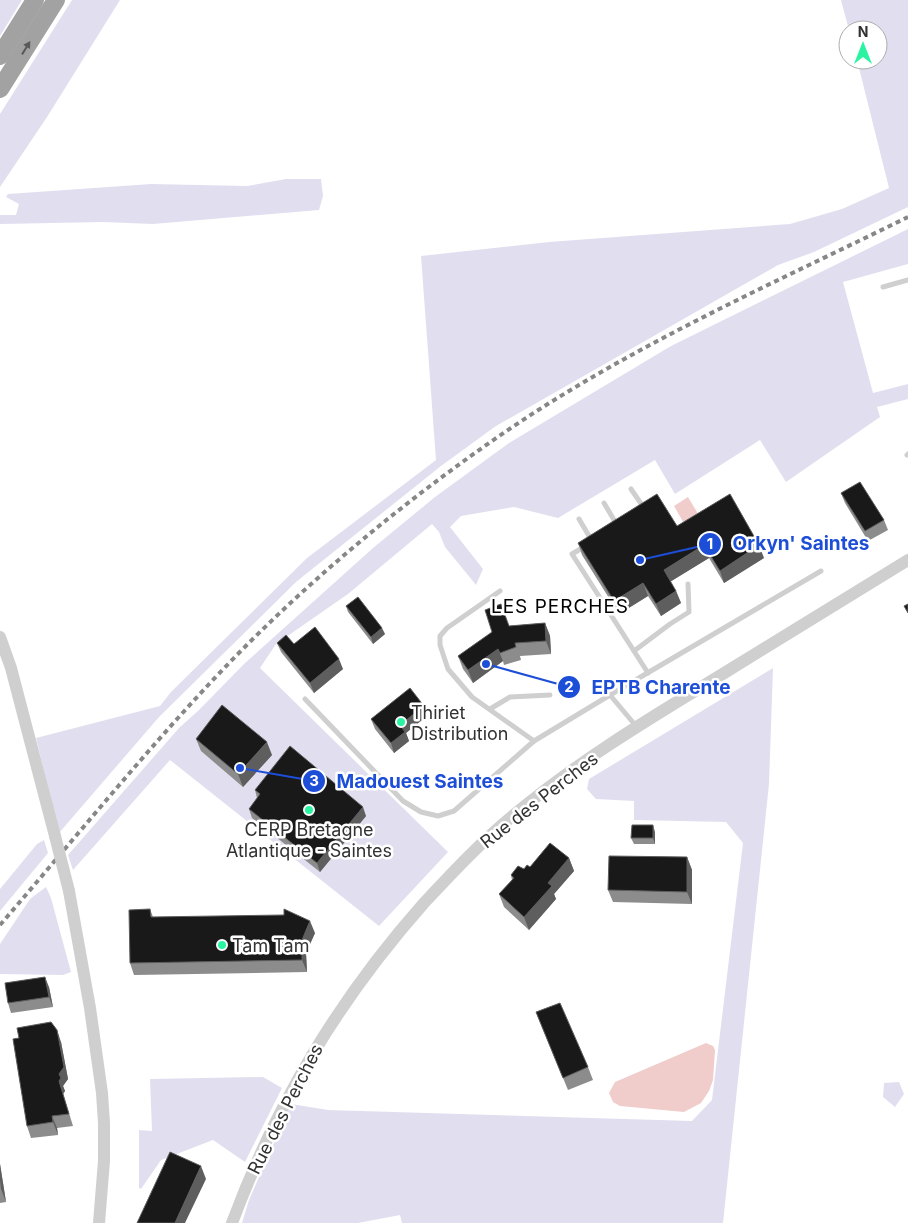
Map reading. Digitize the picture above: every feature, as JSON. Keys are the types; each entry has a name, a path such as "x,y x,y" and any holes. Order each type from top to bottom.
{"highway":[{"path":"0,56 35,0"},
{"path":"0,89 56,0"}],"street":[{"name":"Rue des Perches","path":"232,1223 275,1120 334,1018 406,924 466,858 514,814 563,776 636,727 908,560"},
{"path":"0,637 11,668 56,836 69,891 90,1008 102,1093 104,1123 104,1161 99,1223"}],"lane":[{"path":"884,287 908,280"},
{"path":"631,489 645,509 638,513"},
{"path":"604,503 618,526"},
{"path":"579,520 592,542"},
{"path":"609,531 624,522"},
{"path":"601,536 572,554 648,673"},
{"path":"305,699 403,801 421,812 438,816 454,811 534,741 820,571"},
{"path":"634,652 689,612 688,584"},
{"path":"500,591 447,628 440,636 440,645 448,669 472,697 534,741"},
{"path":"490,709 510,697 550,695"},
{"path":"610,695 636,727"}],"shaded area":[{"path":"0,0 22,0 0,36"},
{"path":"72,0 120,0 47,117 0,187 0,114"},
{"path":"841,0 908,0 908,207 814,252 778,265 496,426 441,466 296,582 159,717 59,833 36,738 160,706 171,692 307,558 436,460 421,256 549,242 790,224 842,209 889,188 860,70 888,70 888,20 846,20"},
{"path":"286,179 321,179 323,196 319,210 153,224 103,222 0,224 0,215 16,215 19,204 6,197 8,194 151,184 247,186"},
{"path":"908,229 908,264 843,282 873,393 908,384 908,399 877,407 880,417 786,482 760,440 675,494 655,460 558,518 514,507 461,516 450,527 483,569 476,585 445,547 439,532 432,524 348,594 276,644 260,668 448,852 379,926 170,760 73,870 68,855 179,728 244,664 373,548 435,497 509,443 671,346"},
{"path":"688,497 700,517 686,527 674,506"},
{"path":"773,668 769,784 723,1223 402,1223 400,1215 358,1223 242,1223 249,1200 291,1104 328,1110 692,1121 712,1100 743,843 726,822 634,820 634,801 596,799 587,789 589,779"},
{"path":"44,840 48,853 0,911 0,889 37,844"},
{"path":"46,887 51,898 71,972 63,975 0,974 0,944 30,899"},
{"path":"706,1043 713,1046 715,1050 713,1080 709,1091 701,1103 684,1112 620,1106 613,1102 609,1093 615,1082"},
{"path":"263,1077 282,1088 245,1162 213,1140 161,1160 141,1189 139,1188 139,1130 152,1131 150,1079"},
{"path":"899,1082 904,1094 895,1107 883,1097 884,1083"}],"building":[{"path":"860,482 884,520 865,531 841,493"},
{"path":"657,494 677,526 730,494 759,545 720,571 704,545 664,570 676,591 656,604 643,583 614,601 578,543"},
{"path":"358,597 382,628 371,637 346,606"},
{"path":"501,604 509,626 545,623 546,641 515,643 516,647 500,653 498,649 468,670 458,656 492,632 485,610"},
{"path":"908,604 908,613 904,606"},
{"path":"315,627 339,659 310,683 277,643 286,635 294,644"},
{"path":"410,688 424,706 400,725 405,732 391,743 371,719"},
{"path":"222,705 267,742 238,774 196,739"},
{"name":"CERP Bretagne Atlantique - Saintes","path":"290,746 363,807 317,863 249,809 260,794 255,790"},
{"path":"632,825 653,825 653,838 631,838"},
{"path":"550,843 569,858 548,883 552,886 524,917 499,894 514,878 511,875 518,866 524,869 527,865 530,867"},
{"path":"609,856 687,857 687,892 608,890"},
{"name":"Tam Tam","path":"150,909 151,917 284,915 284,909 310,921 302,940 302,960 130,963 129,910"},
{"path":"45,977 49,997 8,1003 5,983"},
{"path":"560,1003 588,1067 563,1078 536,1012"},
{"path":"51,1022 57,1030 64,1067 59,1074 61,1078 59,1081 69,1114 52,1116 53,1122 27,1126 13,1039 19,1038 17,1028"},
{"path":"170,1152 201,1166 175,1223 137,1223"}],"railway":[{"path":"0,925 157,741 245,647 315,581 427,488 505,432 602,372 703,317 908,217"}],"place":[{"name":"Orkyn' Saintes","path":"640,560"},
{"name":"EPTB Charente","path":"486,664"},
{"name":"Thiriet Distribution","path":"401,722"},
{"name":"Madouest Saintes","path":"240,768"},
{"name":"CERP Bretagne Atlantique - Saintes","path":"309,810"},
{"name":"Tam Tam","path":"222,945"}],"district":[{"name":"LES PERCHES","path":"560,606"}]}
